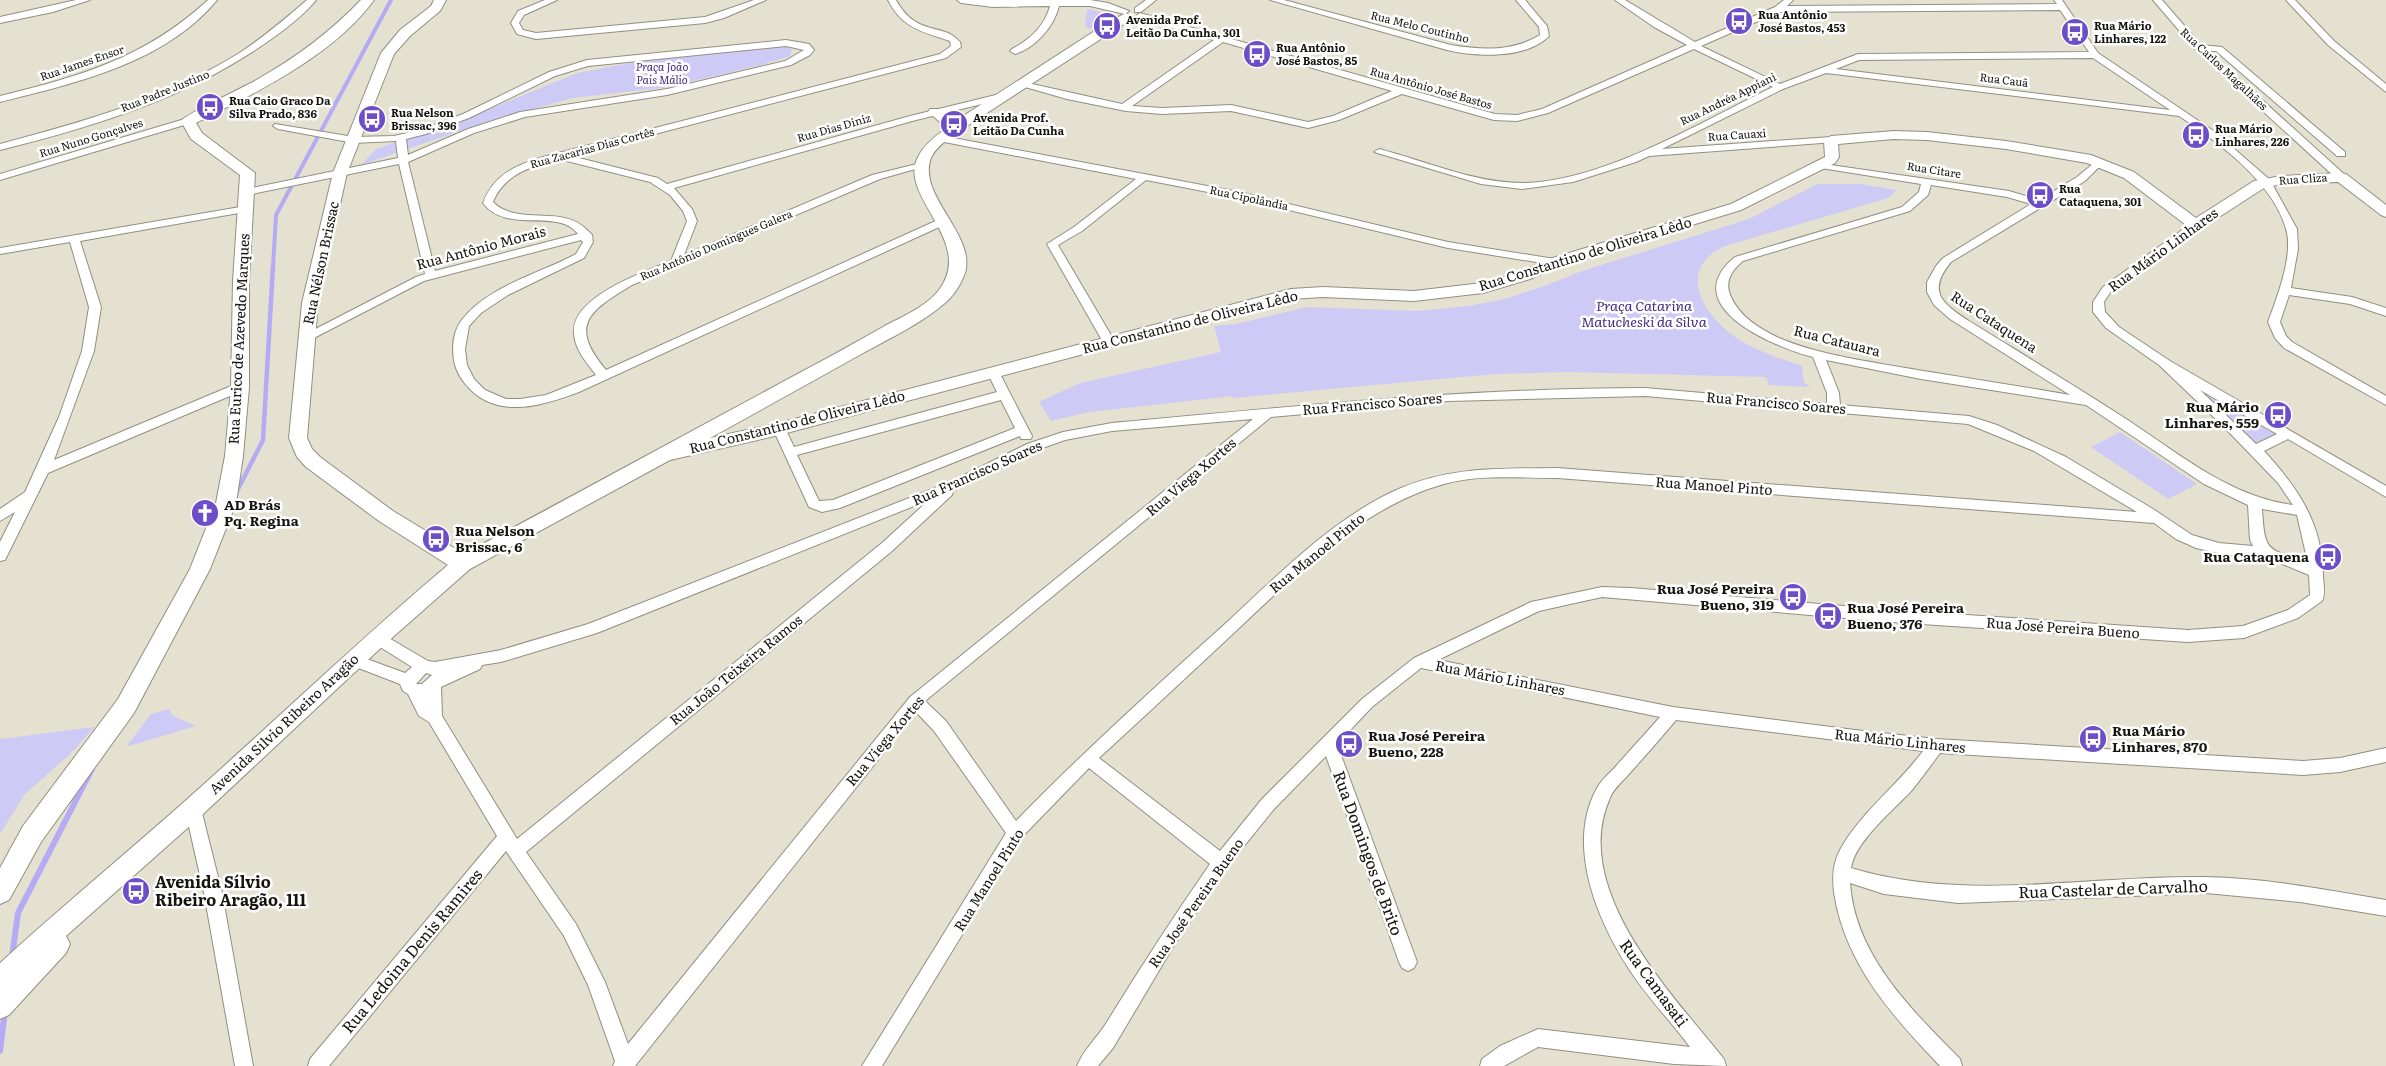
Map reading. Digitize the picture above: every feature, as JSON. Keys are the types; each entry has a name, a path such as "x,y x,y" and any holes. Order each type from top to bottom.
{"street":[{"path":"0,20 50,10 86,0"},
{"name":"Rua James Ensor","path":"0,99 83,76 134,57 182,28 213,0"},
{"name":"Rua Padre Justino","path":"0,147 98,118 196,81 262,42 312,0"},
{"path":"188,121 262,84 315,50 346,24 368,0"},
{"name":"Rua Nélson Brissac","path":"440,0 436,8 405,33 388,53 340,173 310,303 298,438 304,452 313,462 382,514 463,564"},
{"path":"553,0 518,16 514,23 519,31 536,36 705,20 728,14 762,0"},
{"name":"Rua Zacarias Dias Cortês","path":"586,235 583,229 574,224 502,214 490,207 488,203 495,186 512,172 560,155 943,56 956,48 956,42 953,39 907,22 899,15 892,0"},
{"name":"Rua Antônio José Bastos","path":"961,0 987,3 1104,2 1132,14 1400,91 1494,117 1517,118 1545,111 1778,9 1788,0"},
{"path":"669,454 924,311 938,300 952,284 958,266 958,257 944,221 928,192 921,166 926,155 947,135 1152,0"},
{"name":"Rua Melo Coutinho","path":"1275,0 1450,48 1487,53 1508,52 1545,36 1543,26 1520,0"},
{"path":"1619,0 1643,18 1780,87"},
{"path":"1804,0 1803,2 1810,8"},
{"name":"Rua Carlos Magalhães","path":"2157,0 2198,47 2341,176 2386,212"},
{"path":"2290,0 2331,43 2386,89"},
{"path":"1014,51 1043,28 1054,12 1055,2"},
{"path":"1778,9 2060,3 2095,55 2234,152 2266,182 2284,211 2292,229 2293,249 2286,291 2274,322 2281,338 2288,345 2386,401"},
{"path":"1124,107 1220,40"},
{"path":"247,192 404,160 471,131 514,116 667,92 703,84 788,62 807,53 808,50 806,46 786,43 587,63 552,74 466,116 401,138 354,140 278,126"},
{"path":"2198,47 2218,49 2341,154"},
{"name":"Rua Andréa Appiani","path":"1379,152 1467,178 1522,186 1569,180 1645,154 1780,87 1845,61 1868,56 2095,55"},
{"name":"Rua Cauã","path":"1823,70 2181,115"},
{"path":"1023,85 1060,95 1124,107 1162,111 1231,108 1308,125 1336,118 1400,91"},
{"name":"Rua Dias Diniz","path":"667,187 935,112 1008,95"},
{"path":"935,112 946,120 947,135"},
{"name":"Rua Nuno Gonçalves","path":"0,177 188,121"},
{"name":"Rua Eurico de Azevedo Marques","path":"0,892 32,834 126,706 200,569 226,503 234,456 240,387 241,281 247,170 217,153 196,136 188,121"},
{"name":"Rua Cipolândia","path":"947,135 1289,206 1448,245 1555,262"},
{"path":"1821,165 1832,157 1830,140 1894,136 1953,138 2071,155 2100,162 2129,174 2196,225"},
{"path":"401,138 404,160 432,276"},
{"name":"Rua Cauaxi","path":"1645,154 1830,140"},
{"path":"560,155 654,180 667,187 688,211 692,222 676,262"},
{"name":"Rua Cataquena","path":"2100,162 2081,179 2042,204 1947,260 1936,272 1932,288 1934,297 1945,310 2092,402 2204,477 2255,503 2302,512"},
{"name":"Rua Citare","path":"1821,165 2018,196 2042,204"},
{"name":"Rua Constantino de Oliveira Lêdo","path":"669,454 779,429 1292,294 1323,292 1385,297 1443,294 1491,286 1524,276 1555,262 1721,212 1762,195 1821,165"},
{"name":"Rua Antônio Domingues Galera","path":"603,375 582,349 578,337 581,321 594,305 614,290 876,178 921,166"},
{"name":"Rua Cliza","path":"2266,182 2341,176"},
{"path":"1110,342 1052,244 1078,229 1144,177"},
{"name":"Rua Catauara","path":"1927,182 1924,194 1906,208 1752,254 1730,266 1724,274 1722,286 1727,303 1750,328 1781,343 1818,354 1926,376 2092,402"},
{"name":"Rua Mário Linhares","path":"2266,182 2249,189 2108,288 2098,300 2098,310 2113,328 2163,362 2386,492"},
{"path":"0,250 246,209"},
{"path":"586,235 587,247 580,256 491,301 471,316 460,334 460,364 466,377 479,392 501,402 515,404 534,402 559,395 944,221"},
{"name":"Rua Antônio Morais","path":"306,337 355,314 412,283 586,235"},
{"path":"0,556 43,470 65,417 88,351 95,307 74,239"},
{"path":"2286,291 2352,301 2386,312"},
{"path":"1818,354 1833,393 1834,408"},
{"path":"2163,362 2255,450 2294,495 2302,512 2317,572"},
{"path":"993,372 1003,395 1032,447"},
{"path":"43,470 240,387"},
{"name":"Rua Francisco Soares","path":"411,686 418,670 432,676 592,629 955,485 1032,447 1063,436 1112,426 1448,397 1645,392 1969,420 1995,427 2037,447 2192,541 2226,550 2264,551"},
{"path":"791,452 1003,395"},
{"name":"Rua Viega Xortes","path":"625,1065 915,701 1267,414"},
{"path":"779,429 814,504 827,507 1022,430"},
{"path":"2255,450 2288,434"},
{"name":"Avenida Silvio Ribeiro Aragão","path":"0,981 193,809 377,638 463,564 669,454"},
{"name":"Rua Manoel Pinto","path":"871,1066 1015,833 1088,758 1271,590 1348,524 1405,492 1443,479 1470,474 1557,473 2158,519"},
{"name":"Rua João Teixeira Ramos","path":"511,844 887,547 955,485"},
{"path":"0,516 29,495"},
{"path":"2255,503 2258,540 2264,551 2317,572"},
{"name":"Rua José Pereira Bueno","path":"1086,1066 1106,1041 1167,941 1221,862 1268,804 1367,703 1419,662 1536,606 1602,592 2188,636 2244,632 2293,614 2317,597 2317,572"},
{"path":"377,638 432,676 434,717"},
{"path":"353,660 411,686 424,711 434,717 511,844 570,930 596,982 625,1065"},
{"name":"Rua Mário Linhares","path":"1419,662 1673,713 1936,746 2303,768 2340,765 2386,755"},
{"path":"915,701 940,726 1015,833"},
{"name":"Rua Camasati","path":"1673,713 1604,791 1595,814 1592,838 1596,871 1606,906 1617,932 1635,962 1714,1062"},
{"name":"Rua Domingos de Brito","path":"1329,743 1408,962"},
{"path":"1936,746 1913,777 1876,815 1845,856 1842,873 1843,897 1859,948 1895,1002 1953,1066"},
{"path":"1088,758 1221,862"},
{"path":"193,809 213,893 244,1066"},
{"name":"Rua Ledoina Denis Ramires","path":"317,1066 511,844"},
{"name":"Rua Castelar de Carvalho","path":"1842,873 1884,886 1958,895 2206,885 2300,894 2386,908"},
{"name":"Avenida Silvio Ribeiro Aragão","path":"0,1006 75,924 106,885"},
{"path":"1490,1066 1508,1051 1522,1043 1538,1038 1714,1062"}],"green space":[{"path":"1087,9 1106,13 1108,17 1090,29 1085,27"},
{"name":"Praça João Pais Málio","path":"784,44 792,50 790,56 761,65 668,87 573,98 483,123 361,165 376,149 480,113 577,73 636,62"},
{"name":"Praça Catarina Matucheski da Silva","path":"1818,184 1859,184 1897,190 1888,198 1725,246 1710,256 1701,267 1698,280 1705,306 1714,318 1738,339 1778,358 1802,366 1804,383 1809,387 1769,385 1766,377 1567,372 1495,374 1233,398 1232,396 1089,412 1051,421 1039,402 1080,383 1221,352 1214,326 1236,324 1307,307 1417,311 1469,306 1505,299 1582,271 1749,219"},
{"path":"2189,382 2280,432 2254,443"},
{"path":"2120,432 2197,484 2168,499 2091,447"},
{"path":"169,709 173,716 196,726 126,747 151,714"},
{"path":"95,727 69,755 25,794 0,834 0,739"}],"waterway":[{"path":"273,267 276,215 391,0"},
{"path":"236,493 263,440 273,266"},
{"path":"12,957 18,913 92,769"},
{"path":"0,1051 5,1010"}],"place":[{"name":"Rua Antônio José Bastos, 453","path":"1739,21"},
{"name":"Avenida Prof. Leitão Da Cunha, 301","path":"1107,26"},
{"name":"Rua Mário Linhares, 122","path":"2075,32"},
{"name":"Rua Antônio José Bastos, 85","path":"1257,54"},
{"name":"Rua Caio Graco Da Silva Prado, 836","path":"210,107"},
{"name":"Rua Nelson Brissac, 396","path":"372,119"},
{"name":"Avenida Prof. Leitão Da Cunha","path":"954,124"},
{"name":"Rua Mário Linhares, 226","path":"2196,135"},
{"name":"Rua Cataquena, 301","path":"2040,195"},
{"name":"Rua Mário Linhares, 559","path":"2278,415"},
{"name":"AD Brás Pq. Regina","path":"205,513"},
{"name":"Rua Nelson Brissac, 6","path":"436,539"},
{"name":"Rua Cataquena","path":"2328,557"},
{"name":"Rua José Pereira Bueno, 319","path":"1793,597"},
{"name":"Rua José Pereira Bueno, 376","path":"1828,616"},
{"name":"Rua Mário Linhares, 870","path":"2093,739"},
{"name":"Rua José Pereira Bueno, 228","path":"1349,744"},
{"name":"Avenida Sílvio Ribeiro Aragão, 111","path":"136,891"}]}
